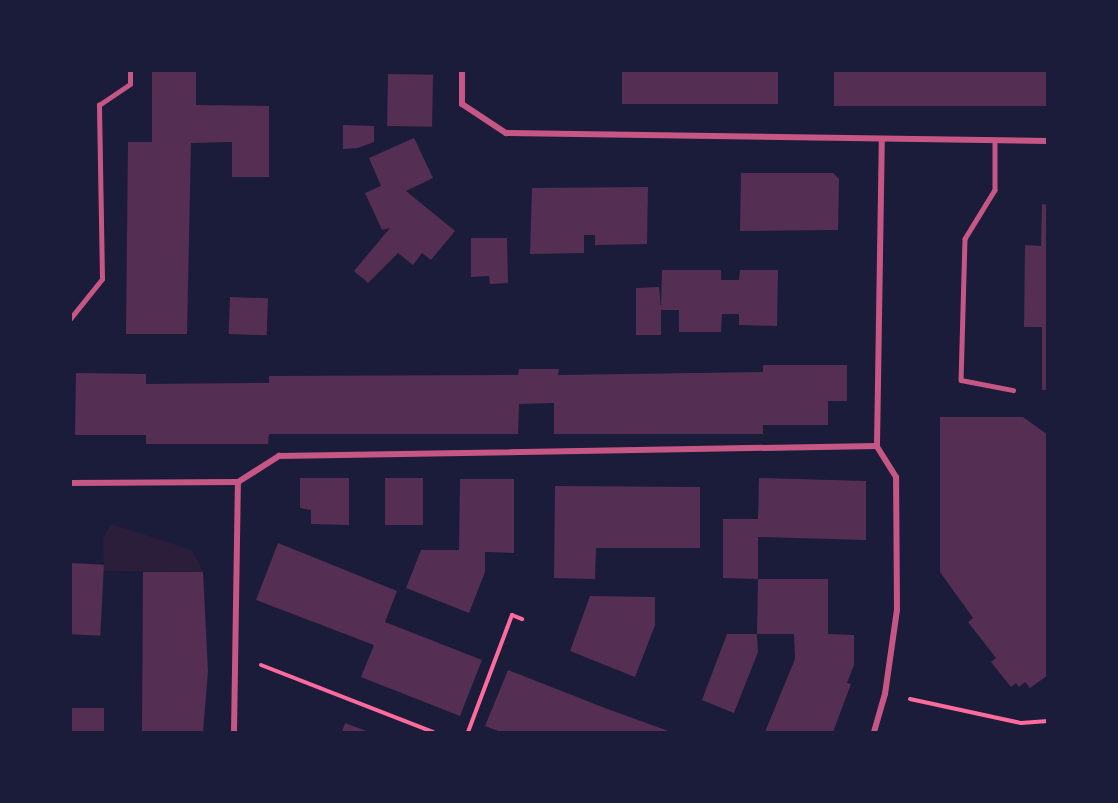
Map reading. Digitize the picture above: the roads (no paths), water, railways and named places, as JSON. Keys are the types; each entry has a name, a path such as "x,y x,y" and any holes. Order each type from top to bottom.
{"street":[{"path":"462,70 462,104 506,133 1047,141"},
{"path":"874,732 885,694 897,610 896,477 877,446 882,140"},
{"path":"70,483 238,482 279,456 877,446"},
{"path":"234,732 238,482"}],"lane":[{"path":"70,319 102,279 99,105 129,84 130,70"},
{"path":"995,140 995,190 965,239 961,380 1012,390"}]}
